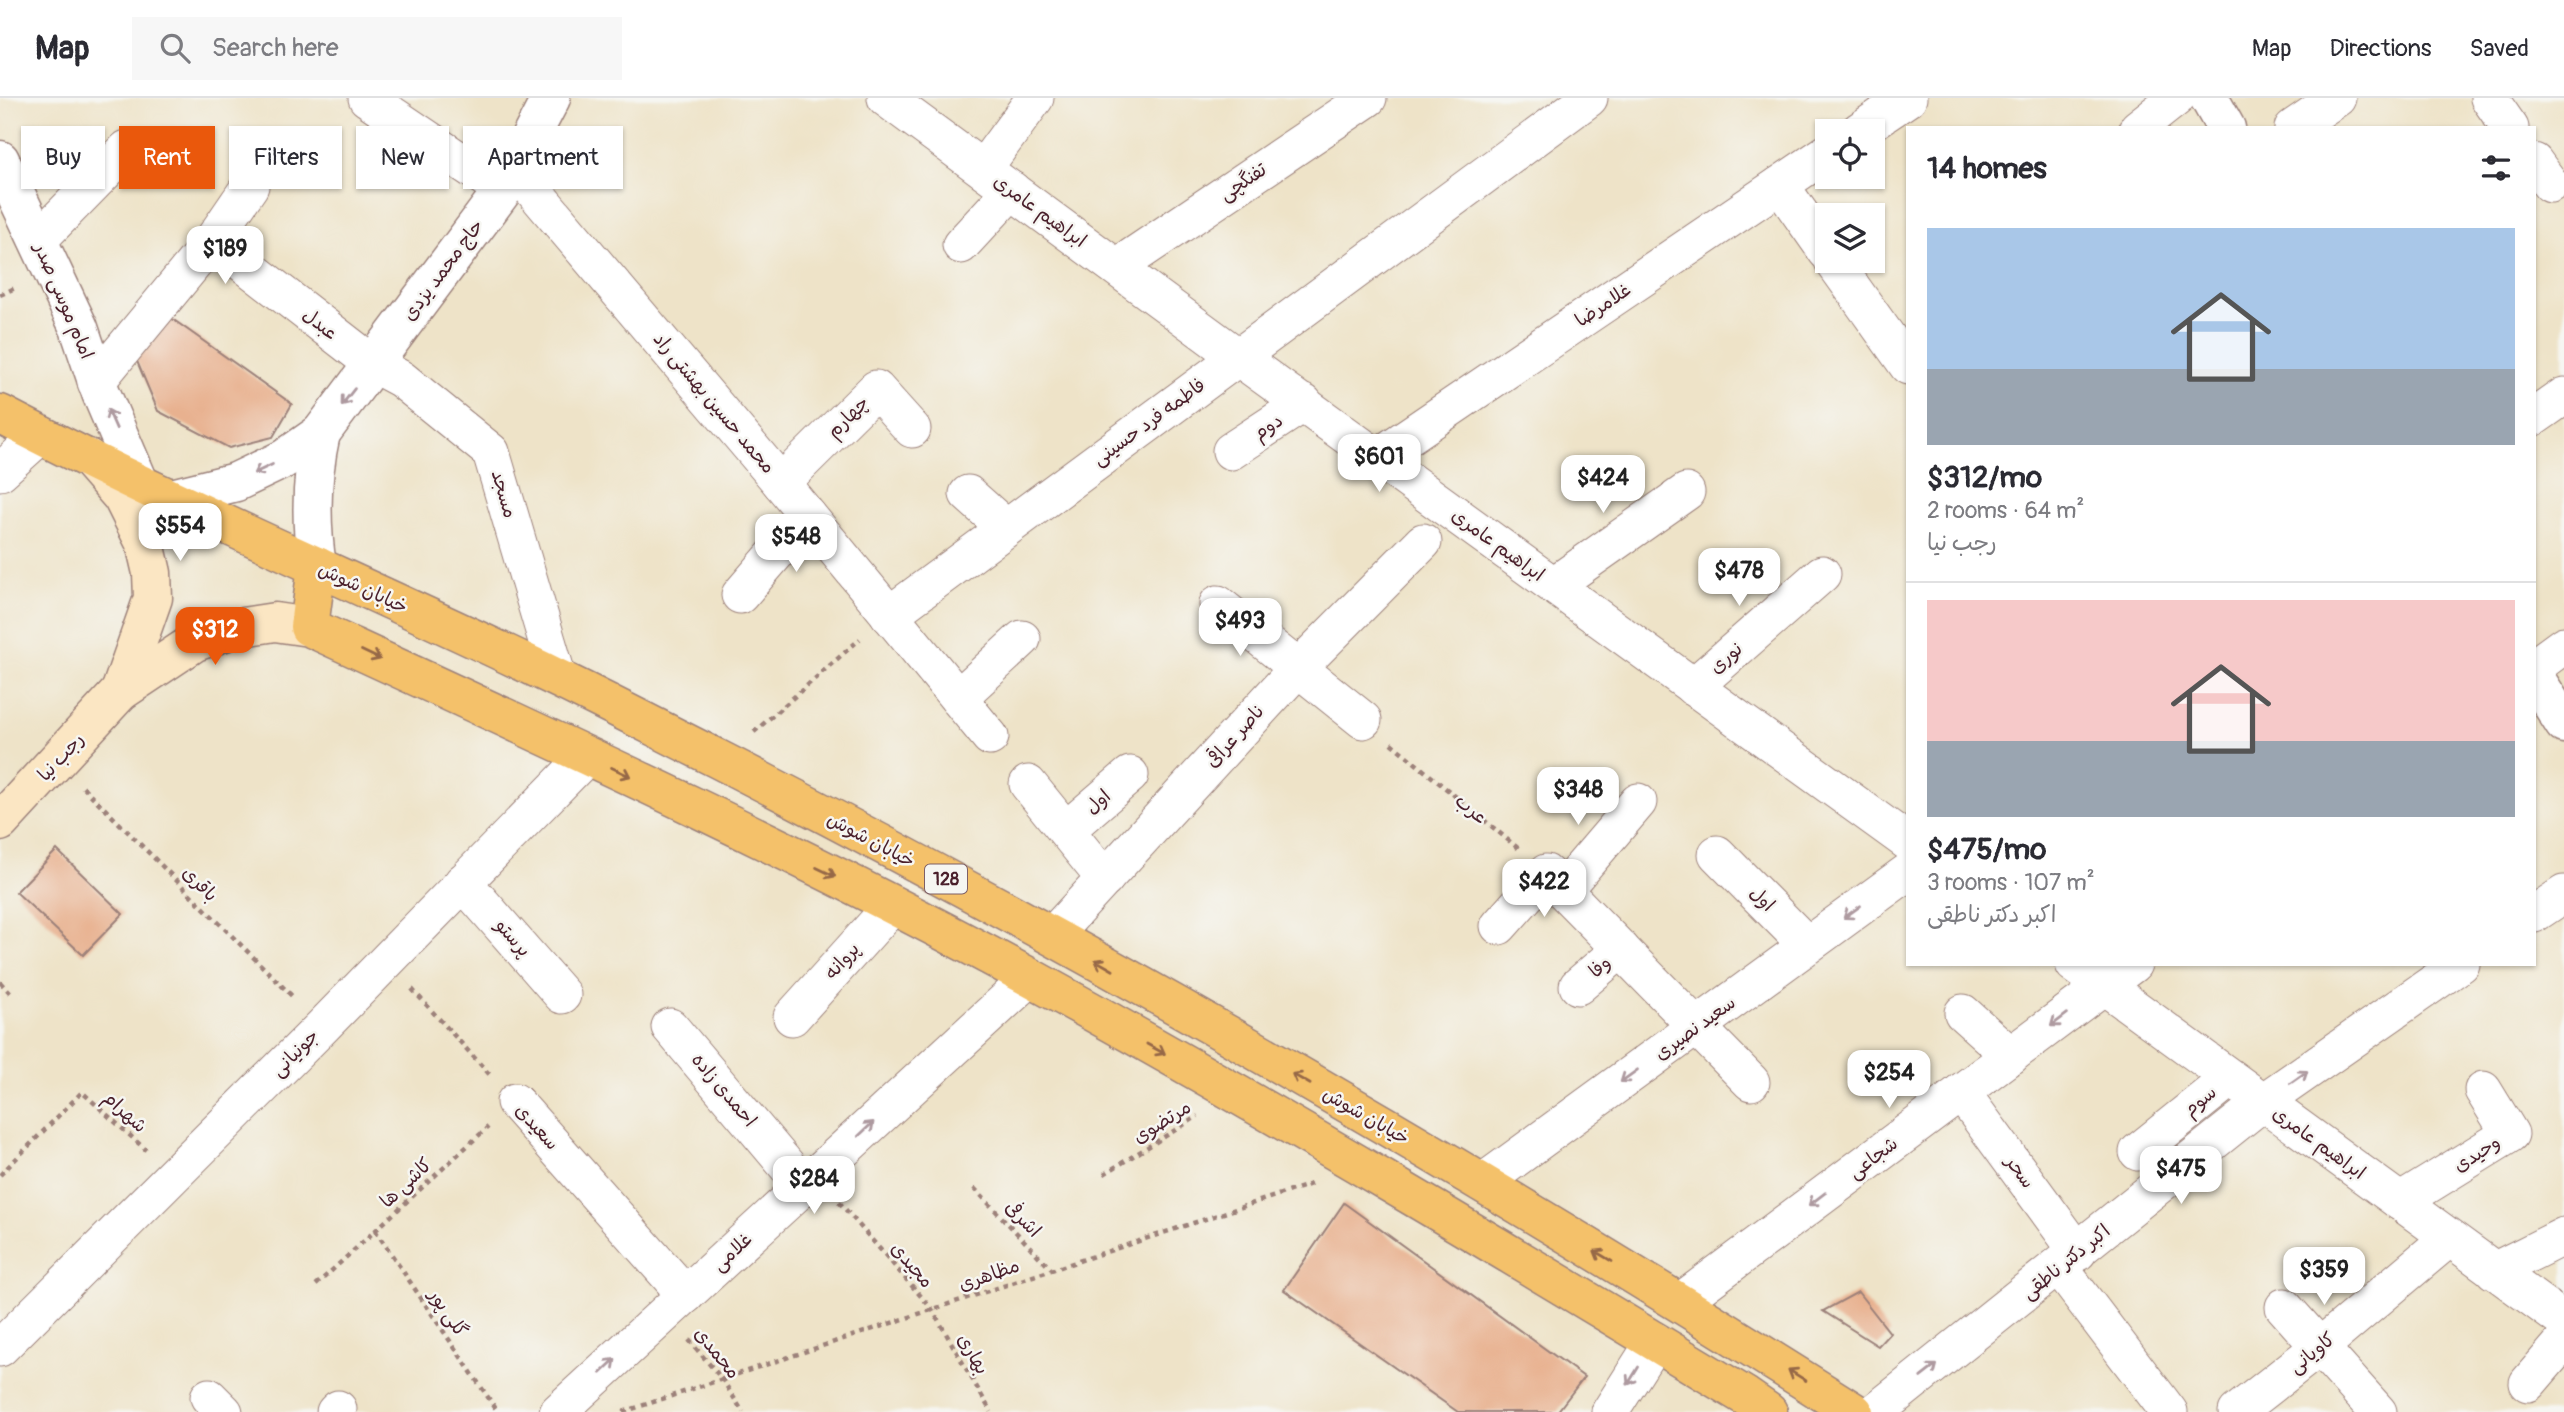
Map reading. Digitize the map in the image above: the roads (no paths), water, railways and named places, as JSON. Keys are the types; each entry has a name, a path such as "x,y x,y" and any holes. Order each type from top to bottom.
{"main road":[{"name":"خیابان شوش","path":"0,414 88,458 558,678 1053,935 1482,1183 1680,1302 1854,1412"},
{"name":"رجب نیا","path":"88,458 122,497 145,543 152,573 153,598 120,692"},
{"path":"309,627 317,566"},
{"name":"رجب نیا","path":"0,822 120,692 195,642 236,628 275,622 309,627"},
{"name":"128","path":"309,627 587,756 893,905 1030,978 1365,1167 1768,1412"}],"street":[{"name":"محمد حسین بهشتی راد","path":"367,98 463,153"},
{"name":"حاج محمد یزدی","path":"537,126 551,98"},
{"name":"ابراهیم عامری","path":"886,98 1238,357 1906,841"},
{"path":"983,169 1035,98"},
{"name":"تفنگچی","path":"1117,267 1368,98"},
{"name":"فاطمه فرد حسینی","path":"889,615 1589,98"},
{"path":"1877,119 1908,98"},
{"path":"2141,126 2176,98"},
{"path":"2209,98 2224,126"},
{"path":"2296,126 2337,98"},
{"path":"2489,98 2509,126"},
{"path":"38,240 119,157"},
{"name":"امام موسی صدر","path":"0,160 79,328 96,382 156,490"},
{"name":"غلامرضا","path":"1378,457 1815,161"},
{"path":"1780,185 1815,235"},
{"path":"96,382 213,240 248,189"},
{"name":"حاج محمد یزدی","path":"156,490 236,482 284,458 321,433 502,189"},
{"name":"محمد حسین بهشتی راد","path":"517,189 781,483 990,737"},
{"path":"961,245 1012,190"},
{"name":"عبدل","path":"213,240 373,364"},
{"path":"1842,273 1906,363"},
{"name":"مسجد","path":"373,364 401,379 491,452 558,678"},
{"name":"چهارم","path":"781,483 876,389 912,429"},
{"path":"2536,416 2564,396"},
{"name":"دوم","path":"1231,451 1304,403"},
{"name":"حاج محمد یزدی","path":"317,566 312,518 316,457 321,433"},
{"path":"0,472 41,435"},
{"path":"1554,585 1686,492"},
{"path":"968,494 1006,528"},
{"path":"740,595 808,516"},
{"name":"ناصر عراقی","path":"1053,935 1298,668 1423,542"},
{"name":"نوری","path":"1693,687 1822,574"},
{"path":"1218,604 1363,720"},
{"path":"958,698 1022,639"},
{"path":"2536,666 2564,645"},
{"path":"2536,679 2564,724"},
{"name":"جونیانی","path":"0,1348 387,962 587,756"},
{"name":"اول","path":"1066,830 1130,775"},
{"path":"1028,784 1105,879"},
{"path":"1499,926 1555,881 1638,802"},
{"name":"اول","path":"1717,854 1808,945"},
{"name":"سعید نصیری","path":"1482,1183 1906,873"},
{"path":"1555,881 1751,1082"},
{"name":"پرستو","path":"463,882 562,995"},
{"path":"2536,913 2564,894"},
{"name":"پروانه","path":"792,1017 893,905"},
{"name":"وفا","path":"1578,986 1621,949"},
{"name":"ابراهیم عامری","path":"2077,966 2564,1321"},
{"name":"شجاعی","path":"1680,1302 2130,966"},
{"name":"اکبر دکتر ناطقی","path":"1875,1412 2263,1102 2458,966"},
{"name":"غلامی","path":"558,1412 1030,978"},
{"path":"1963,1013 2011,1056"},
{"name":"احمدی زاده","path":"670,1027 810,1181"},
{"name":"سوم","path":"2138,1152 2230,1078"},
{"name":"وحیدی","path":"2400,1202 2510,1134 2483,1090"},
{"name":"سحر","path":"1961,1092 2069,1259"},
{"name":"سعیدی","path":"515,1102 676,1304"},
{"path":"2494,1271 2564,1236"},
{"name":"کاویانی","path":"2236,1412 2321,1346 2449,1238"},
{"path":"2069,1259 2169,1412"},
{"path":"1610,1412 1680,1302"},
{"path":"2284,1307 2378,1412"},
{"path":"2528,1383 2564,1341"}]}
